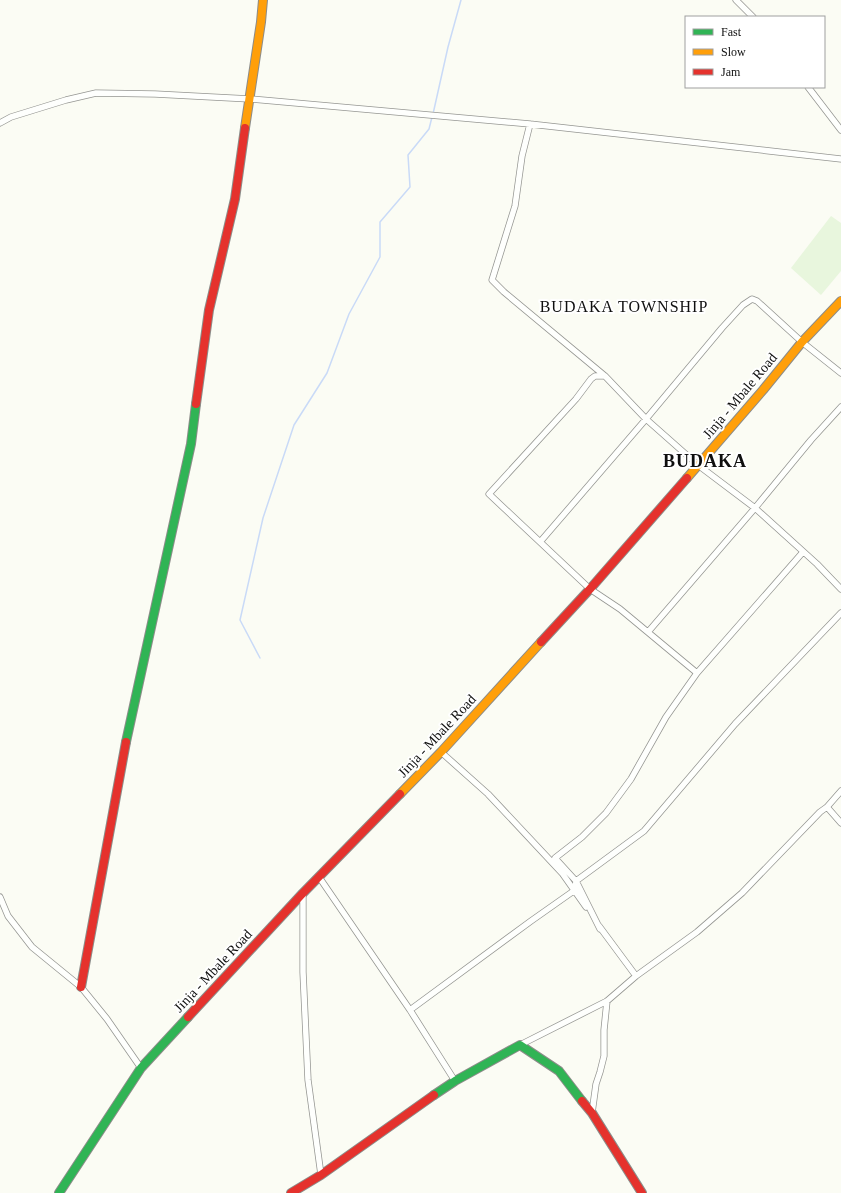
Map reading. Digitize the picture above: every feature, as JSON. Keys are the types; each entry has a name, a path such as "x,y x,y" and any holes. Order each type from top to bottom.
{"street":[{"path":"82,988 94,911 129,727 191,444 209,310 234,199 250,100 263,0"},
{"path":"736,0 752,16"},
{"path":"809,88 841,130"},
{"path":"0,123 11,117 96,93 250,100 530,124 841,159"},
{"path":"530,124 522,156 515,206 492,280 504,292 605,376 646,419 698,465 755,508 841,589"},
{"path":"540,542 722,328 743,305 752,299 767,309 802,342 841,373"},
{"name":"Jinja - Mbale Road","path":"59,1193 141,1068 303,893 441,752 590,589 763,390 802,342 841,301"},
{"path":"605,376 596,376 591,379 576,399 489,494 590,589 620,609 697,673"},
{"path":"648,632 755,508 811,440 841,407"},
{"path":"600,929 576,881 555,858 582,837 606,813 631,779 666,717 697,673 803,552"},
{"path":"410,1010 575,890 576,881 644,832 735,724 841,613"},
{"path":"441,752 488,794 562,873 575,890 600,929 636,976"},
{"path":"291,1193 321,1174 455,1081 520,1045 607,1001 636,976 697,932 742,894 841,791"},
{"path":"827,807 841,823"},
{"path":"319,877 410,1010 455,1081"},
{"path":"303,893 303,972 308,1080 321,1174"},
{"path":"0,897 8,916 32,947 82,988 107,1018 141,1068"},
{"path":"592,1113 596,1084 604,1056 604,1030 607,1001"},
{"path":"520,1045 560,1071 592,1113 642,1193"}],"green space":[{"path":"831,216 841,223 841,271 821,295 791,268"}],"waterway":[{"path":"433,114 448,47 461,0"},
{"path":"260,658 240,620 263,518 294,425 327,373 349,314 380,257 380,222 410,187 408,155 429,129 432,117"}],"traffic: fast":[{"path":"126,742 191,444 196,404"},
{"path":"59,1193 141,1068 188,1017"},
{"path":"434,1095 455,1081 520,1045 559,1071 582,1101"}],"traffic: slow":[{"path":"245,128 263,0"},
{"path":"687,478 763,390 802,342 841,301"},
{"path":"400,794 441,752 541,642"}],"traffic: jam":[{"path":"196,404 209,310 235,199 245,128"},
{"path":"541,642 590,589 687,478"},
{"path":"81,987 126,742"},
{"path":"188,1017 303,893 400,794"},
{"path":"291,1193 321,1175 434,1095"},
{"path":"582,1101 592,1113 642,1193"}],"district":[{"name":"BUDAKA TOWNSHIP","path":"624,306"},
{"name":"BUDAKA","path":"705,461"}]}
